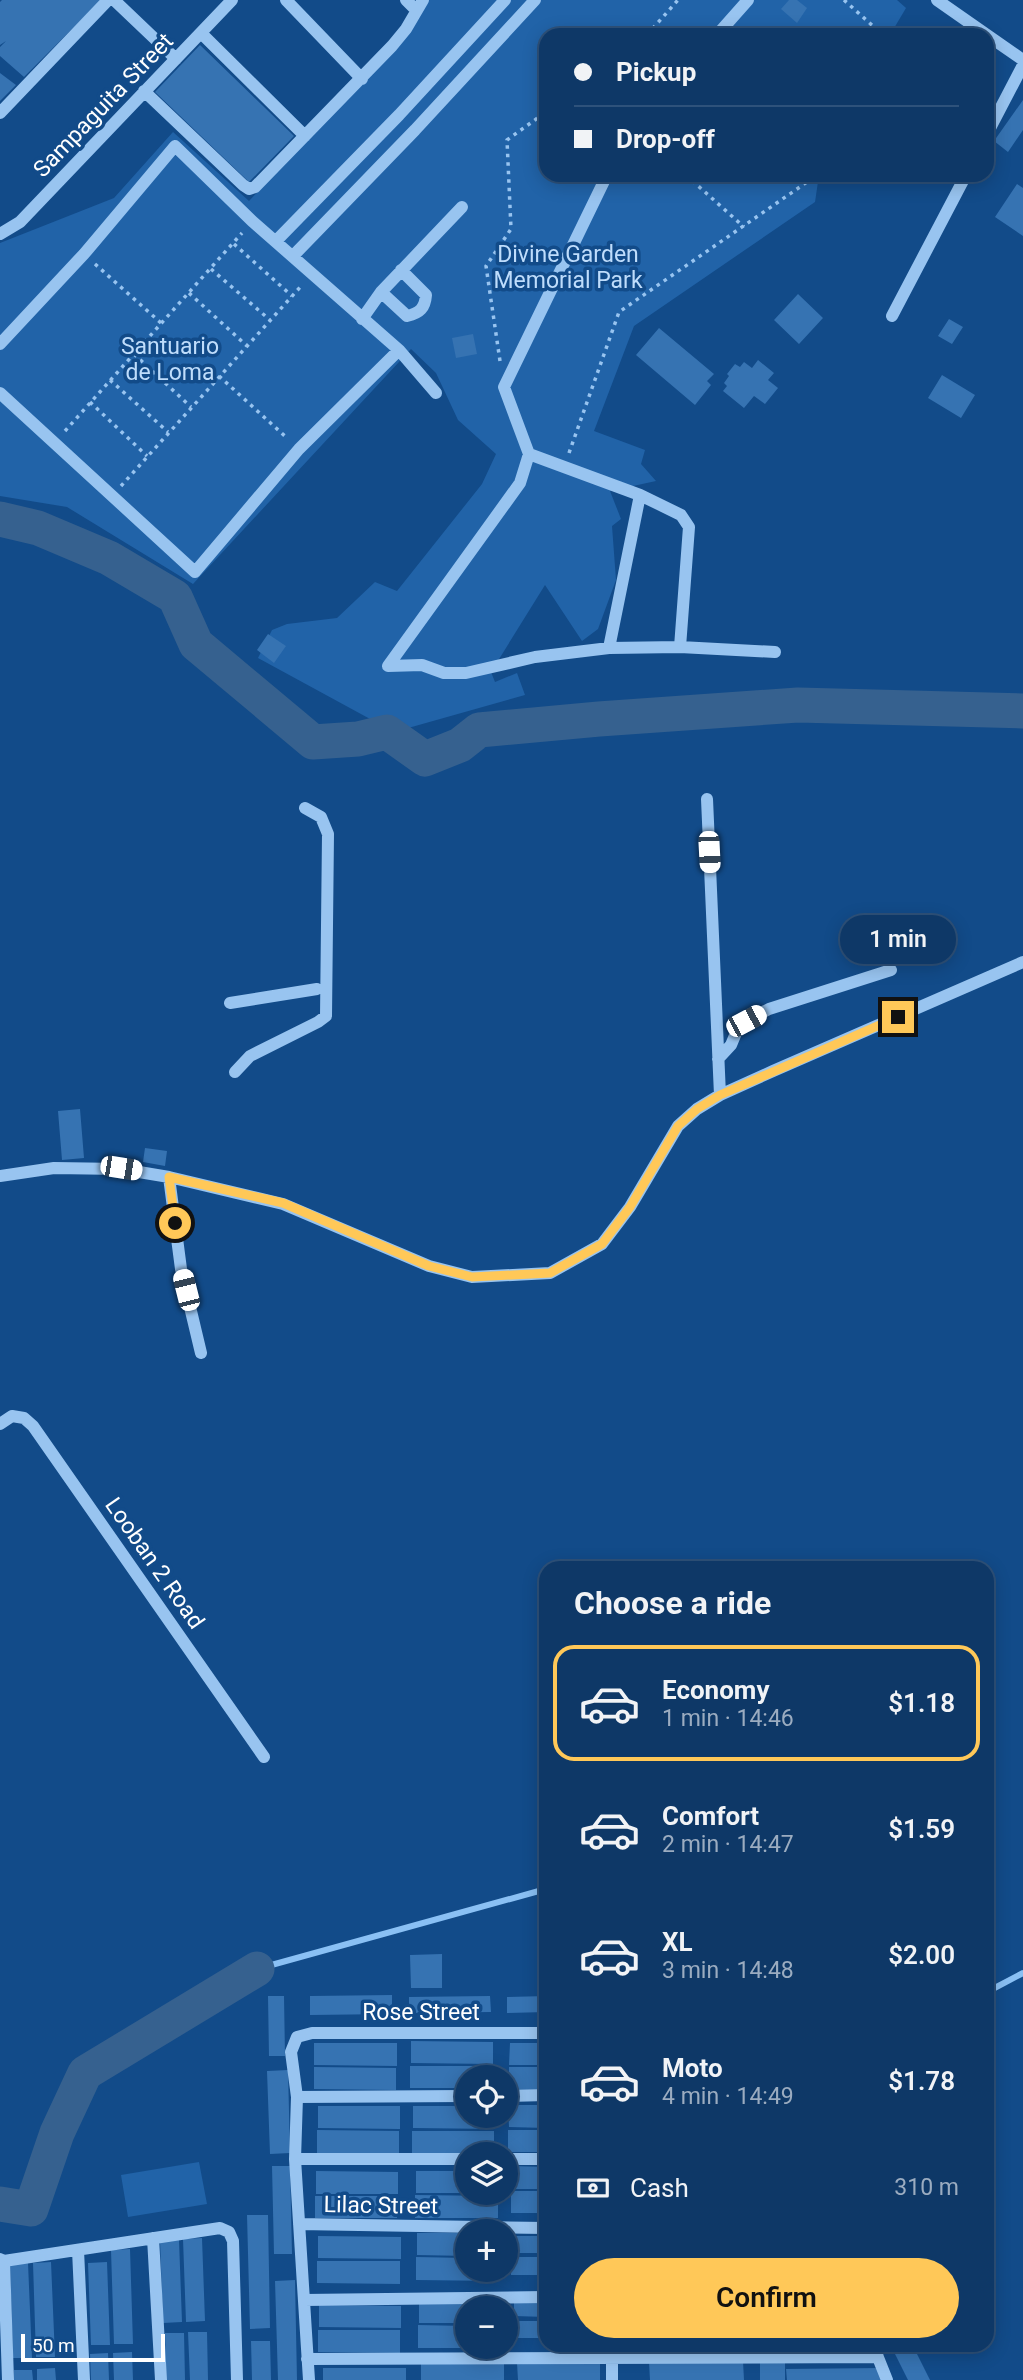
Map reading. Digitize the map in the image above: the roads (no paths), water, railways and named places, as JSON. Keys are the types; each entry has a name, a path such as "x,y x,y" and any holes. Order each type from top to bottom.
{"street":[{"path":"0,113 108,0"},
{"path":"114,0 176,59"},
{"name":"Sampaguita Street","path":"0,234 20,222 232,0"},
{"path":"286,0 362,79"},
{"path":"144,91 250,189 362,79 399,37 419,5 406,0"},
{"path":"276,241 399,115 505,0"},
{"path":"293,256 415,130 535,0"},
{"path":"723,28 748,0"},
{"path":"937,0 977,28"},
{"path":"201,33 305,136"},
{"path":"994,40 1023,63 994,120"},
{"path":"399,115 415,130"},
{"path":"0,344 84,254 176,146 252,221 399,350 436,393"},
{"path":"604,182 504,387 528,454 520,483 388,666 422,665 444,673 466,673 535,657 609,648 680,647 775,652"},
{"path":"892,316 962,182"},
{"path":"362,320 381,292 461,207"},
{"path":"381,292 407,316 417,314 425,305 426,295 401,270"},
{"path":"0,393 195,572 299,449 399,350"},
{"path":"528,454 640,495 681,515 689,527 680,647"},
{"path":"609,648 640,495"},
{"path":"707,799 720,1095"},
{"path":"234,1072 250,1056 326,1016 328,834 321,817 305,808"},
{"path":"0,1176 54,1168 121,1168 283,1203 429,1266 472,1277 550,1273 602,1244 630,1207 678,1126 697,1109 720,1095 1023,962"},
{"path":"718,1059 731,1045 736,1033 746,1021 769,1009 891,970"},
{"path":"230,1003 317,989"},
{"path":"169,1177 181,1269 201,1353"},
{"name":"Looban 2 Road","path":"0,1424 12,1416 24,1418 33,1426 264,1757"},
{"name":"Rose Street","path":"297,2097 291,2052 297,2037 312,2033 539,2032"},
{"path":"518,2096 539,2095"},
{"path":"309,2380 295,2159 297,2097 455,2096"},
{"path":"295,2159 455,2159"},
{"path":"518,2159 539,2159"},
{"name":"Lilac Street","path":"299,2224 539,2228"},
{"path":"8,2380 2,2260 220,2228 229,2232 233,2241 237,2380"},
{"path":"153,2238 161,2380"},
{"path":"78,2250 84,2380"},
{"path":"304,2300 539,2297"},
{"path":"307,2359 612,2352 612,2380"},
{"path":"876,2352 887,2380"}],"waterway":[{"path":"0,519 38,528 109,558 175,597 196,644 313,742 358,739 387,732 425,759 460,745 479,730 599,719 798,705 1023,711"},
{"path":"257,1969 539,1891"},
{"path":"0,2204 31,2209 57,2133 85,2073 257,1969"},
{"path":"994,1988 1023,1973"}],"park label":[{"name":"Divine Garden Memorial Park","path":"568,267"},
{"name":"Santuario de Loma","path":"170,359"}]}
